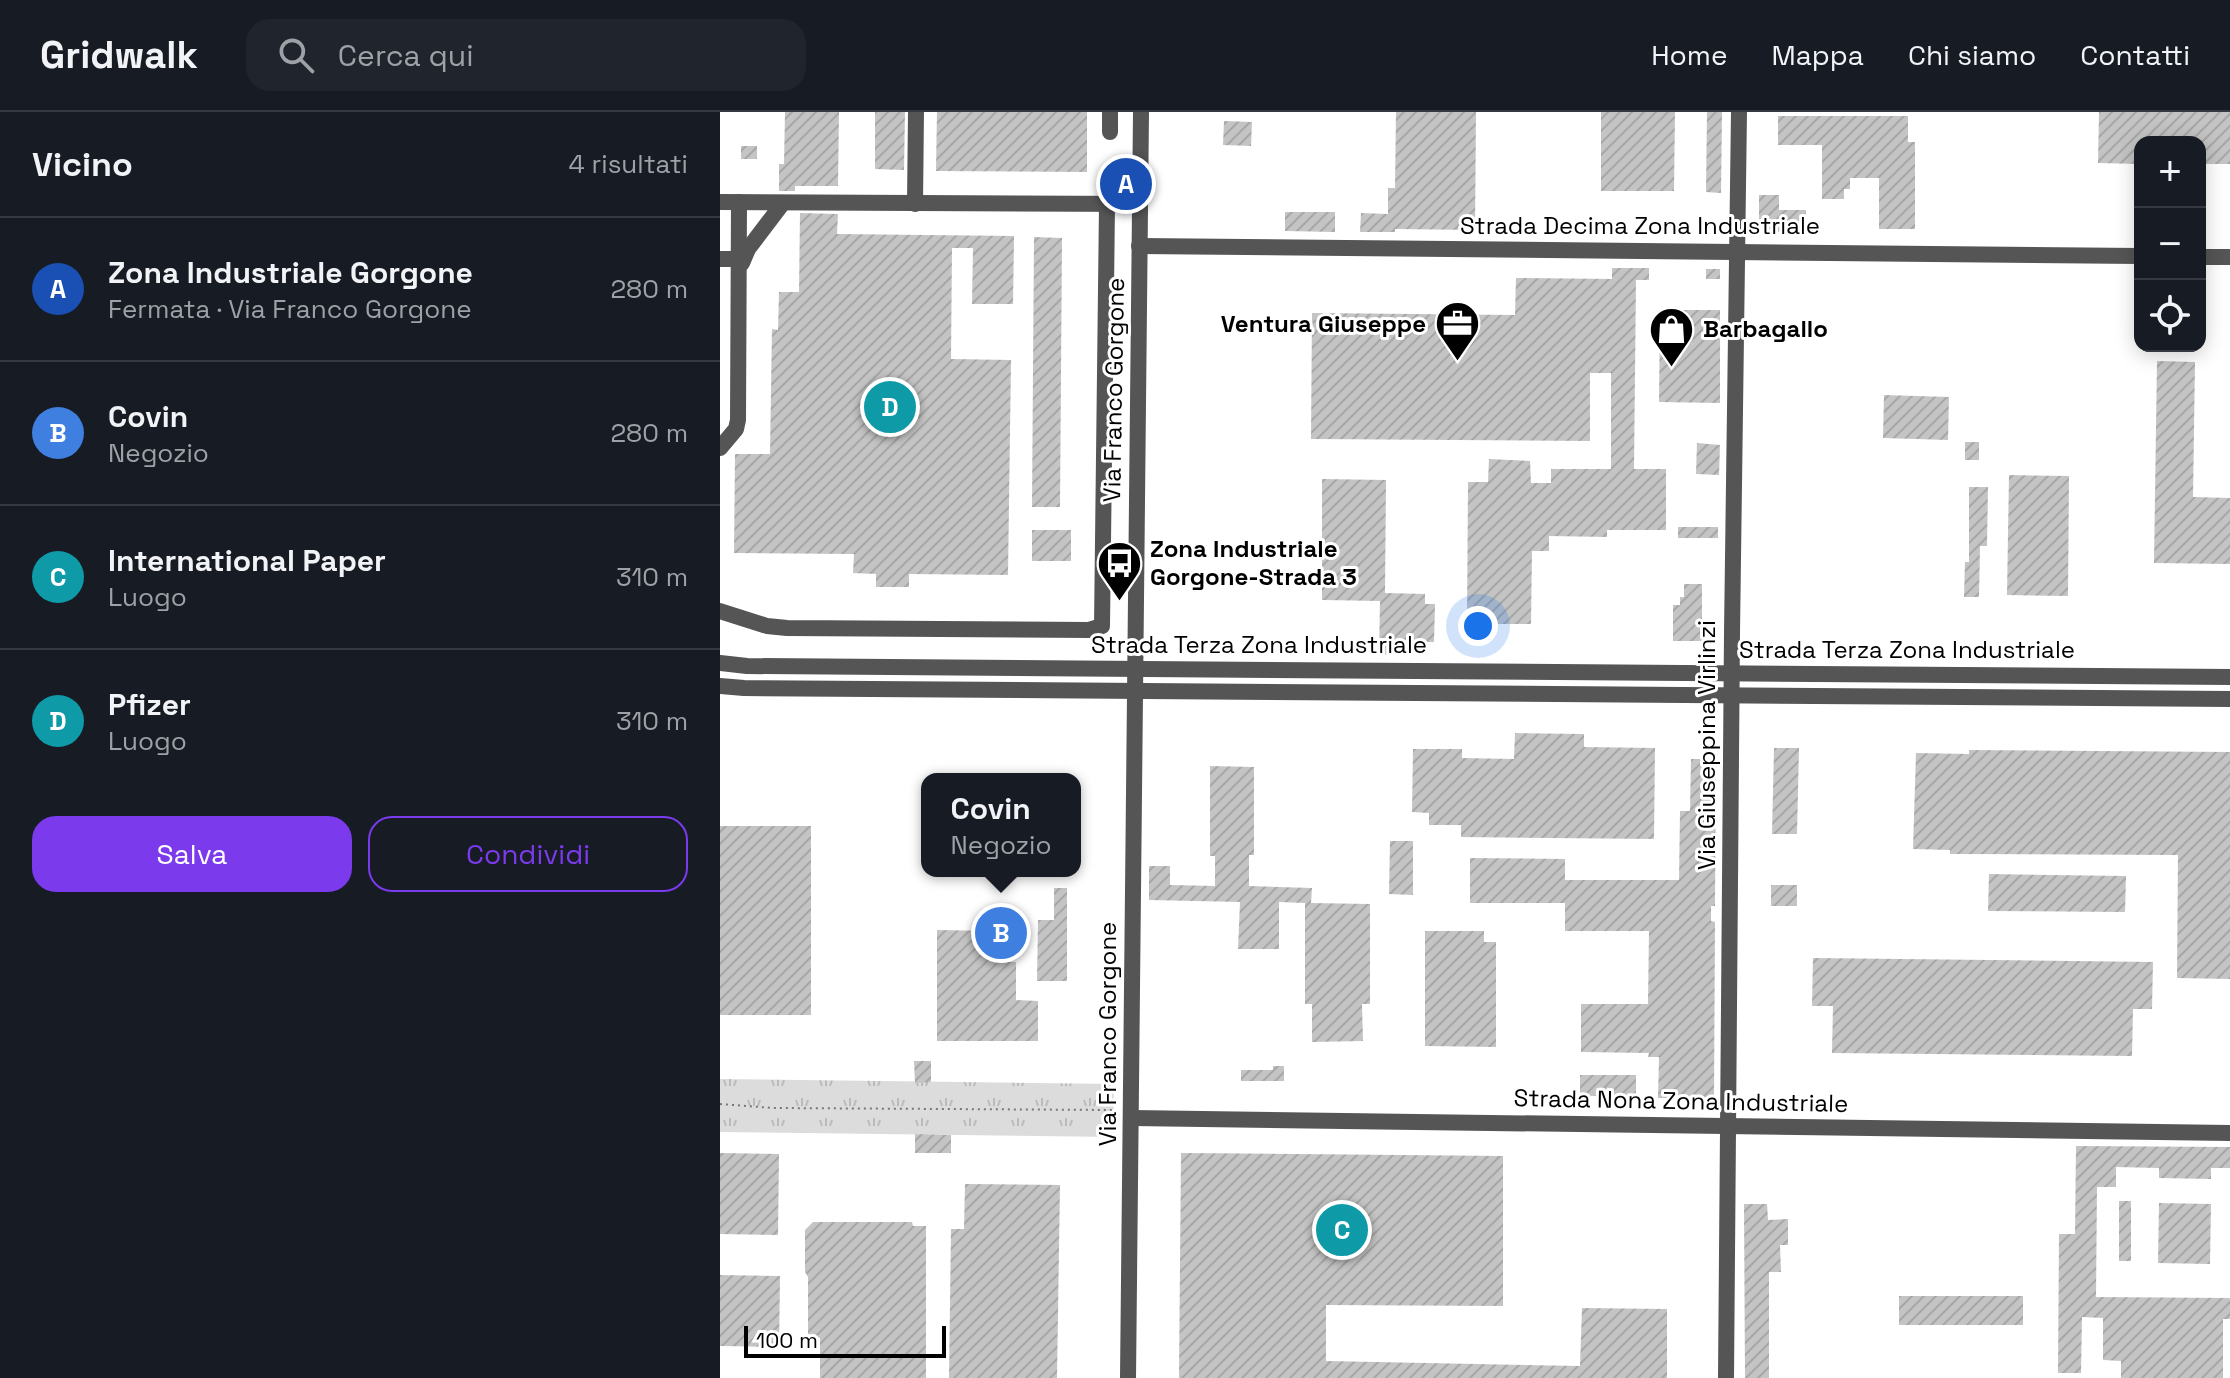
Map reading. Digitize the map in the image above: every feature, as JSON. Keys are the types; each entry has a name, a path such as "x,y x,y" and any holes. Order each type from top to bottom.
{"street":[{"path":"915,204 916,112"},
{"path":"1110,112 1110,132"},
{"name":"Via Franco Gorgone","path":"1128,1378 1141,112"},
{"name":"Via Giuseppina Virlinzi","path":"1726,1378 1739,112"},
{"path":"720,202 739,209 783,203 1140,204"},
{"path":"740,264 783,203"},
{"path":"720,611 767,626 787,628 1089,630 1102,626 1107,205"},
{"path":"739,209 753,225 766,226"},
{"path":"720,448 736,429 738,420 739,209"},
{"name":"Strada Decima Zona Industriale","path":"1139,246 2134,256"},
{"path":"2206,257 2230,257"},
{"path":"720,259 740,264"},
{"name":"Strada Terza Zona Industriale","path":"720,663 779,667 2230,677"},
{"name":"Strada Terza Zona Industriale","path":"720,686 774,689 2230,699"},
{"name":"Strada Nona Zona Industriale","path":"1132,1114 2230,1133"}],"path":[{"path":"720,1104 773,1108 1132,1114"}],"green space":[{"path":"720,1079 1114,1084 1113,1137 720,1132"}],"building":[{"path":"785,112 839,112 838,186 795,186 795,191 779,191 779,164 784,164"},
{"path":"875,112 905,112 904,170 875,169"},
{"path":"937,112 1087,112 1087,172 936,171"},
{"path":"1396,112 1476,112 1475,230 1360,232 1361,213 1388,214 1388,188 1395,188"},
{"path":"1601,112 1675,112 1674,191 1601,191"},
{"path":"1707,112 1722,112 1721,193 1706,192"},
{"path":"2099,112 2230,112 2230,164 2206,164 2206,136 2134,136 2134,164 2098,163"},
{"path":"1778,116 1908,116 1908,142 1915,142 1915,229 1879,229 1879,178 1850,178 1850,189 1844,189 1844,199 1822,199 1822,145 1778,145"},
{"path":"1224,121 1252,122 1251,146 1223,145"},
{"path":"741,146 757,146 757,159 741,159"},
{"path":"1759,195 1779,195 1779,210 1806,210 1806,232 1759,232"},
{"path":"1285,212 1335,212 1335,232 1285,231"},
{"path":"800,213 838,214 837,234 1014,236 1013,304 972,304 973,248 952,248 951,359 1011,360 1008,575 909,574 909,587 876,587 876,574 853,573 854,554 734,553 735,454 770,454 772,329 778,330 779,292 799,292"},
{"path":"1034,237 1062,238 1060,507 1032,507"},
{"path":"1612,268 1649,268 1649,280 1636,280 1634,469 1666,469 1666,530 1607,530 1607,537 1549,536 1549,551 1532,551 1531,624 1467,624 1468,482 1488,482 1489,459 1530,461 1531,483 1551,483 1551,469 1611,469 1611,373 1590,373 1590,441 1311,439 1312,313 1515,315 1516,278 1612,279"},
{"path":"1706,269 1720,269 1720,279 1706,279"},
{"path":"1660,310 1720,310 1720,403 1659,402"},
{"path":"2157,361 2195,362 2193,497 2230,498 2230,564 2154,563"},
{"path":"1884,395 1949,397 1948,440 1883,438"},
{"path":"1965,442 1979,442 1979,460 1965,460"},
{"path":"1697,443 1720,445 1719,475 1696,474"},
{"path":"2009,475 2069,476 2068,596 2007,595"},
{"path":"1322,479 1386,480 1385,593 1425,594 1425,604 1435,604 1434,642 1394,642 1394,655 1379,654 1380,601 1322,600"},
{"path":"1969,487 1988,487 1987,546 1980,546 1979,597 1964,597 1965,562 1969,562"},
{"path":"1678,527 1718,527 1718,538 1678,538"},
{"path":"1032,530 1071,530 1071,561 1032,561"},
{"path":"1684,584 1702,584 1702,641 1673,641 1673,605 1680,605 1680,597 1684,597"},
{"path":"1515,733 1584,734 1584,747 1655,748 1654,839 1461,837 1461,825 1429,825 1429,813 1412,812 1413,749 1462,749 1462,758 1514,759"},
{"path":"1774,748 1799,748 1797,834 1772,834"},
{"path":"1969,750 2230,752 2230,979 2177,978 2178,855 1950,854 1950,850 1913,849 1916,753 1969,754"},
{"path":"1691,759 1716,759 1715,906 1711,906 1711,921 1715,922 1714,1098 1658,1098 1659,1057 1648,1057 1649,1053 1581,1052 1581,1004 1648,1004 1649,931 1565,931 1565,903 1470,903 1470,858 1565,859 1565,880 1679,880 1680,811 1690,811"},
{"path":"1210,766 1254,767 1254,855 1249,855 1249,886 1312,888 1311,903 1370,904 1370,1004 1362,1004 1363,1041 1312,1042 1312,1004 1305,1004 1305,903 1279,902 1279,949 1238,949 1240,902 1149,900 1149,866 1170,866 1170,885 1215,886 1215,856 1210,856"},
{"path":"720,826 811,826 811,1015 720,1015"},
{"path":"1390,841 1413,841 1413,895 1389,894"},
{"path":"1989,874 2126,876 2125,912 1988,911"},
{"path":"1771,885 1797,885 1797,906 1771,906"},
{"path":"1054,888 1067,888 1067,981 1037,981 1038,920 1054,920"},
{"path":"937,930 998,931 998,941 1009,941 1009,962 1016,962 1016,1000 1038,1001 1038,1041 937,1041"},
{"path":"1425,931 1484,931 1484,942 1496,942 1496,1047 1425,1046"},
{"path":"1813,958 2153,962 2152,1009 2133,1009 2132,1056 1832,1053 1833,1006 1812,1006"},
{"path":"914,1061 931,1061 931,1082 915,1083"},
{"path":"1273,1066 1284,1066 1284,1081 1241,1081 1241,1070 1273,1070"},
{"path":"1580,1075 1636,1075 1636,1096 1580,1096"},
{"path":"915,1134 951,1135 951,1153 915,1153"},
{"path":"2076,1146 2230,1147 2230,1168 2211,1168 2211,1179 2159,1178 2159,1168 2116,1167 2116,1187 2097,1187 2096,1297 2230,1298 2230,1319 2223,1319 2223,1378 2121,1378 2121,1361 2103,1360 2103,1318 2082,1317 2081,1373 2058,1373 2059,1234 2075,1234"},
{"path":"720,1153 779,1154 778,1235 720,1234"},
{"path":"1181,1153 1503,1156 1503,1306 1326,1305 1326,1361 1580,1366 1582,1308 1667,1309 1667,1378 1179,1378"},
{"path":"965,1184 1060,1185 1057,1378 949,1378 951,1229 964,1229"},
{"path":"2119,1201 2131,1201 2131,1261 2119,1261"},
{"path":"2159,1203 2211,1204 2210,1264 2158,1263"},
{"path":"1744,1204 1767,1204 1768,1220 1788,1219 1788,1245 1780,1245 1781,1272 1769,1272 1769,1378 1745,1378"},
{"path":"813,1222 912,1222 913,1226 926,1226 926,1378 820,1378 820,1338 808,1334 808,1277 805,1272 805,1230"},
{"path":"720,1275 780,1276 779,1347 720,1346"},
{"path":"1899,1296 2023,1296 2023,1325 1899,1325"}],"place":[{"name":"Zona Industriale Gorgone","path":"1126,184"},
{"name":"Ventura Giuseppe","path":"1457,363"},
{"name":"Barbagallo","path":"1672,368"},
{"name":"Pfizer","path":"890,407"},
{"name":"Zona Industriale Gorgone-Strada 3","path":"1119,602"},
{"name":"Covin","path":"1001,933"},
{"name":"International Paper","path":"1342,1230"}]}
